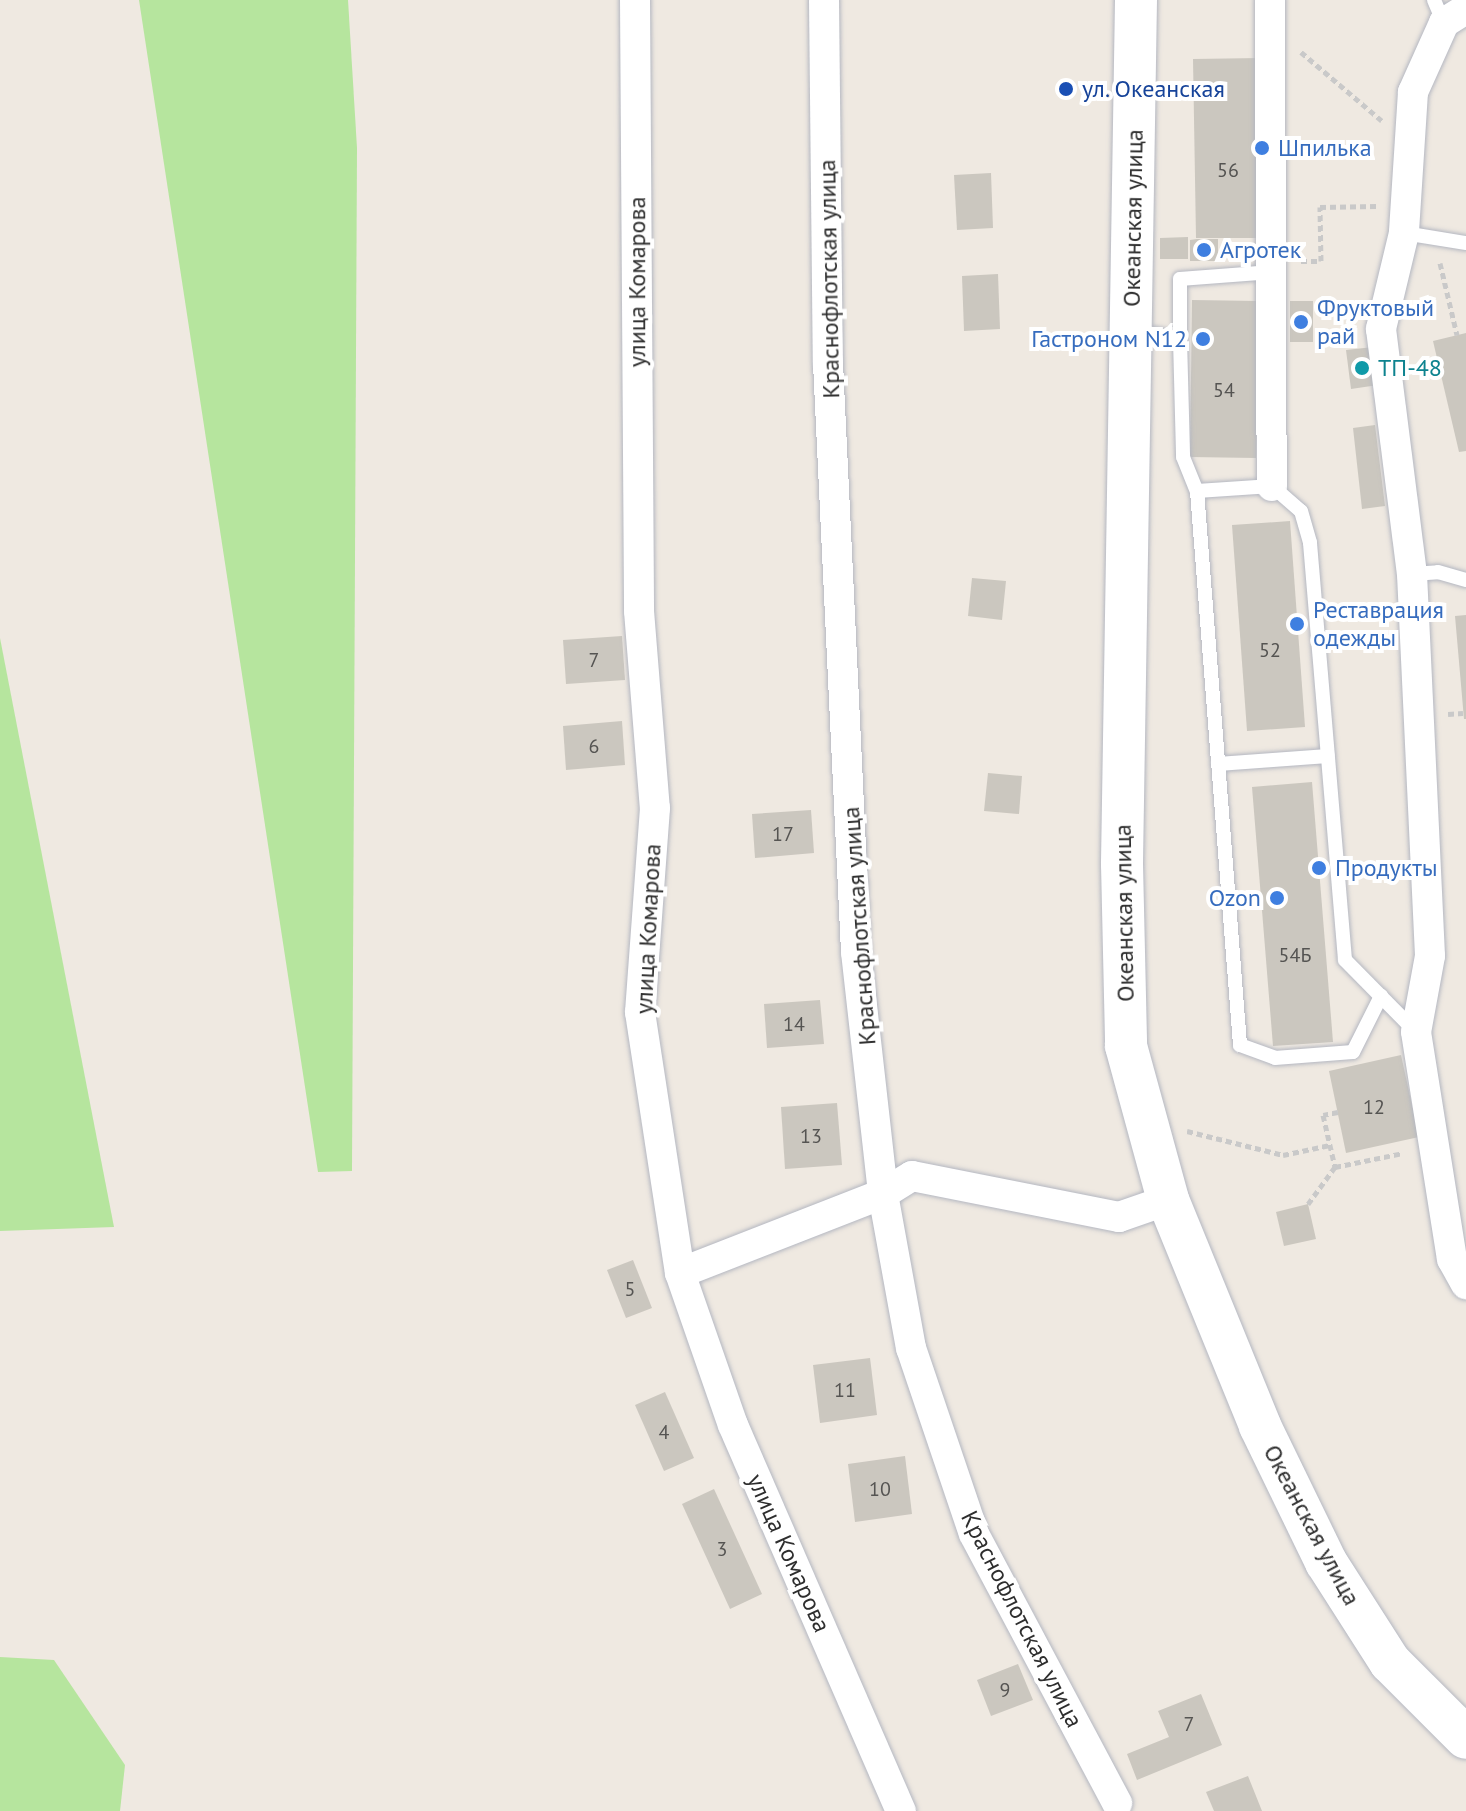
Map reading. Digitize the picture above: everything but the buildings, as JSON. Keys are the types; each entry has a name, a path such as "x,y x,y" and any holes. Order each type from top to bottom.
{"main road":[{"name":"Океанская улица","path":"1136,0 1122,864 1126,1046 1168,1200 1260,1426 1326,1562 1390,1662 1466,1738"}],"street":[{"name":"улица Комарова","path":"635,0 639,611 655,808 640,1012 680,1273 733,1425 901,1811"},
{"name":"Краснофлотская улица","path":"824,0 828,363 856,952 883,1194 911,1348 974,1534 1117,1803"},
{"path":"1448,11 1413,92 1405,220 1381,329 1412,574 1430,956 1416,1032 1452,1259 1466,1284"},
{"path":"1270,12 1272,486"},
{"path":"680,1273 883,1194 912,1176 1119,1217 1168,1200"}],"lane":[{"path":"1405,220 1434,239 1466,243"},
{"path":"1272,266 1180,279 1183,457 1197,491 1240,1045 1275,1058 1353,1052 1381,996"},
{"path":"1132,331 1180,339"},
{"path":"1197,491 1272,486 1301,511 1310,543 1345,960 1416,1032"},
{"path":"1412,574 1438,572 1466,580"},
{"path":"1218,764 1328,756"}],"path":[{"path":"1270,12 1410,145"},
{"path":"1272,266 1321,261 1320,207 1405,220"},
{"path":"1434,239 1457,335"},
{"path":"1337,867 1425,863"},
{"path":"1335,1167 1323,1115 1338,1112"},
{"path":"1174,1128 1283,1155 1330,1145"},
{"path":"1308,1204 1335,1167 1434,1146"}],"green space":[{"path":"139,0 348,0 357,148 352,1171 318,1172"},
{"path":"0,638 114,1227 0,1231"},
{"path":"0,1657 54,1660 125,1765 120,1811 0,1811"}],"place":[{"name":"ул. Океанская","path":"1066,89"},
{"name":"Шпилька","path":"1262,148"},
{"name":"Агротек","path":"1204,250"},
{"name":"Фруктовый рай","path":"1301,322"},
{"name":"Гастроном N12","path":"1203,339"},
{"name":"ТП-48","path":"1362,368"},
{"name":"Реставрация одежды","path":"1297,624"},
{"name":"Продукты","path":"1319,868"},
{"name":"Ozon","path":"1277,898"}]}
